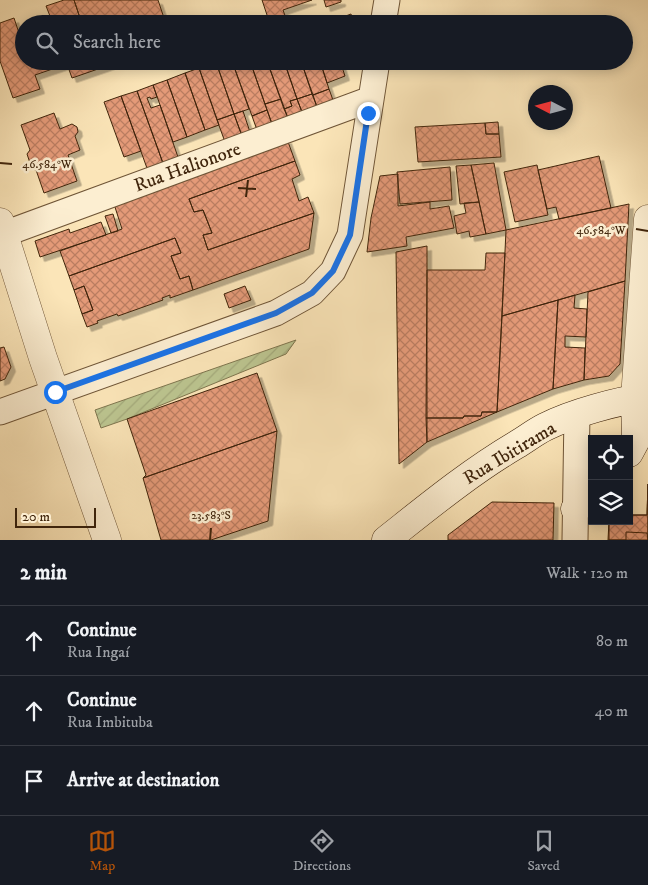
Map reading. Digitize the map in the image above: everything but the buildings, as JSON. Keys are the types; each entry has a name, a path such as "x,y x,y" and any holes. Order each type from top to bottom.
{"street":[{"path":"384,15 386,0"},
{"path":"0,412 276,313 312,293 333,271 350,235 376,70"},
{"name":"Rua Halionore","path":"2,228 371,98"},
{"path":"633,445 636,440 642,398 648,219"},
{"path":"2,228 55,392 107,540"},
{"name":"Rua Ibitirama","path":"386,540 435,500 488,462 545,427 577,414 642,398"},
{"path":"575,540 584,503 577,414"}],"green space":[{"path":"296,340 286,354 101,428 95,410"}],"route":[{"path":"55,392 88,382 276,313 312,293 333,271 350,235 368,113"}]}
